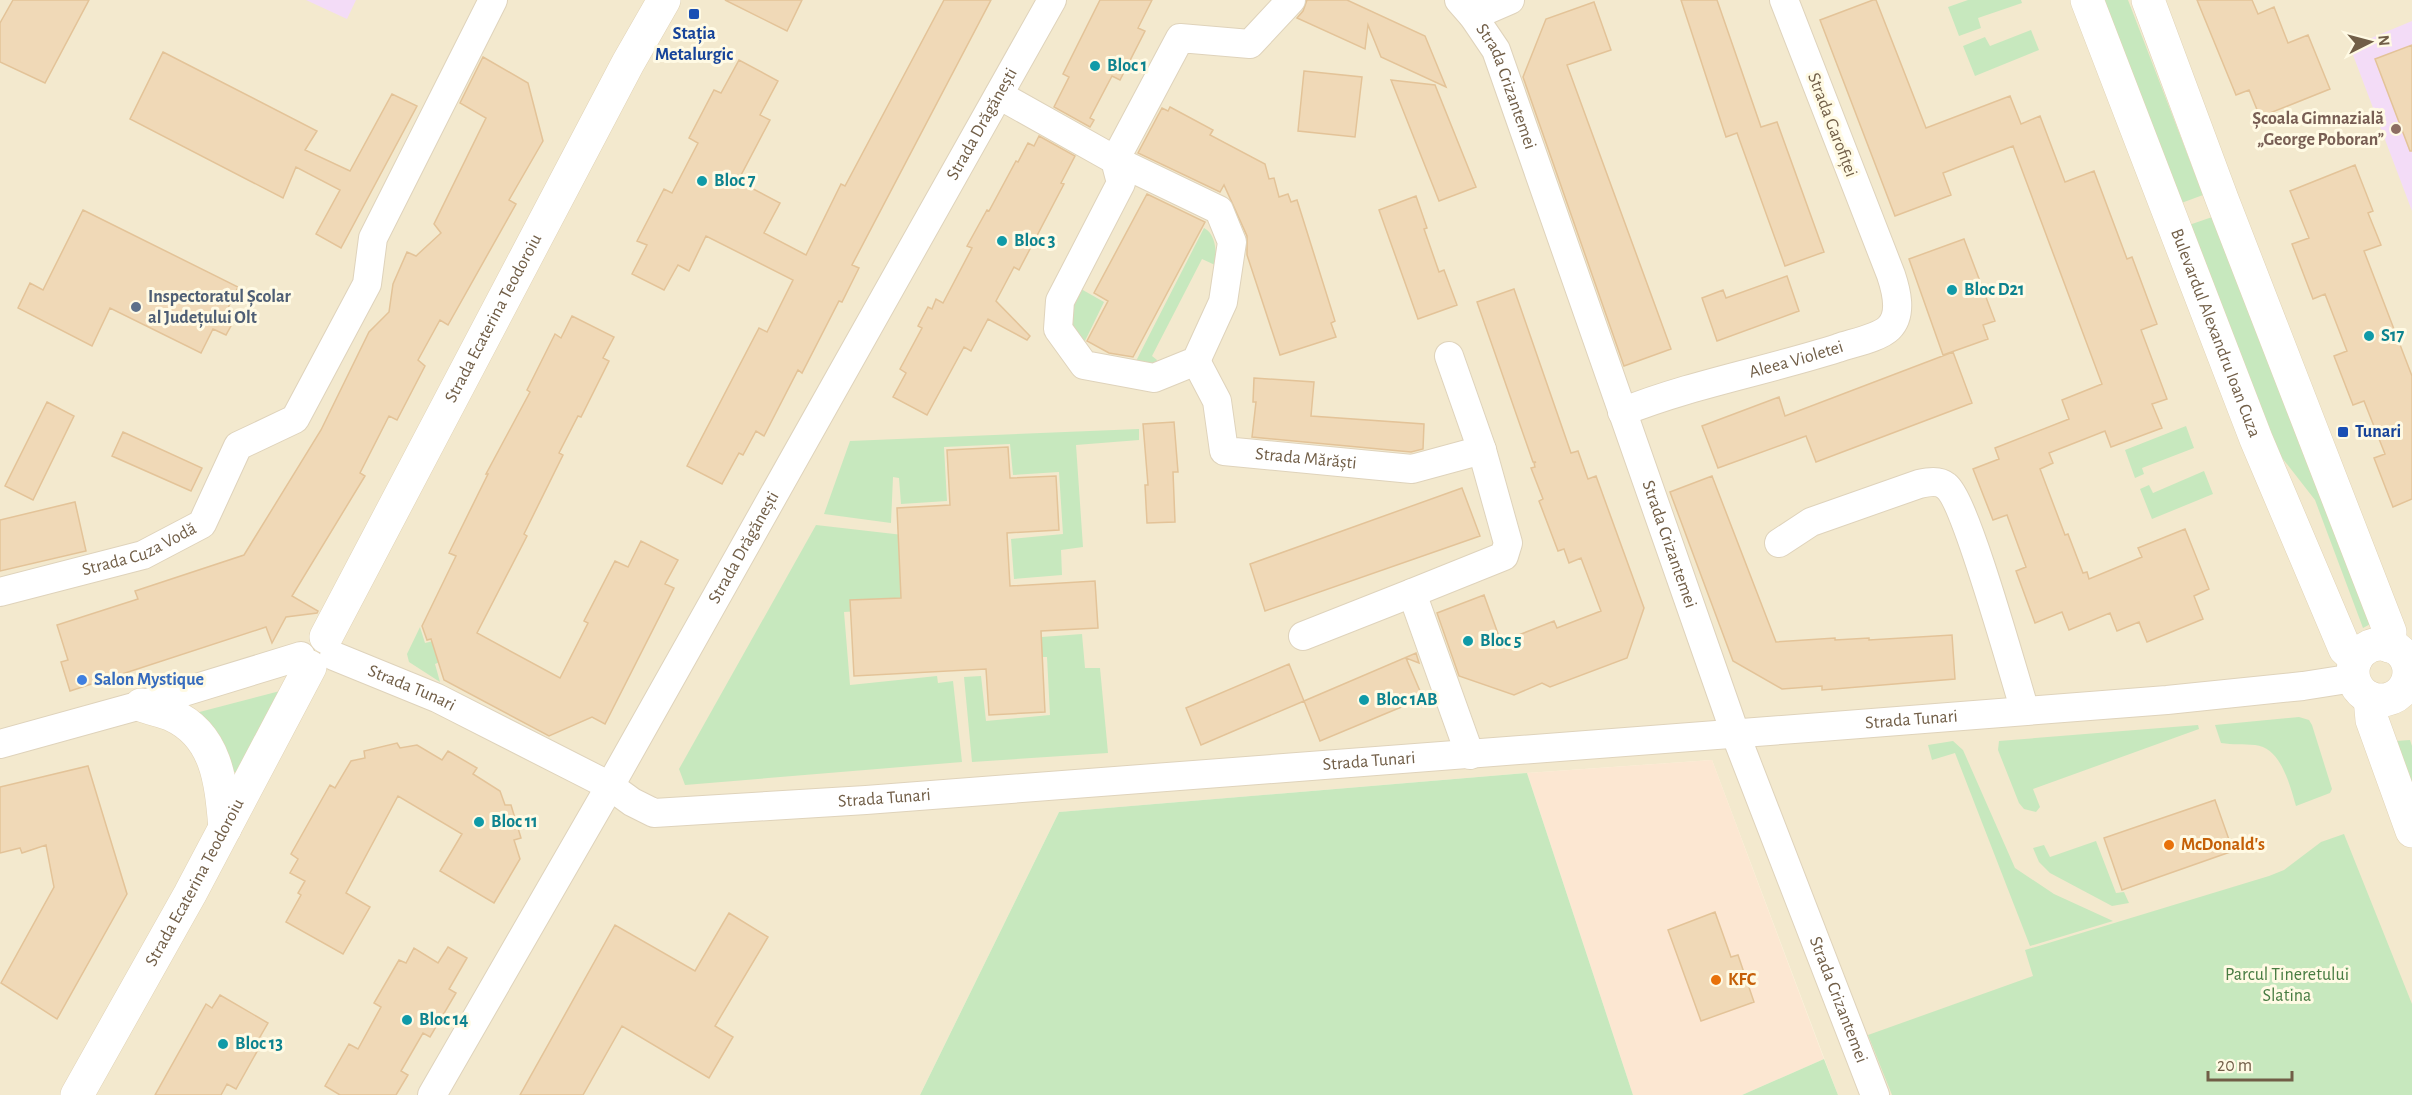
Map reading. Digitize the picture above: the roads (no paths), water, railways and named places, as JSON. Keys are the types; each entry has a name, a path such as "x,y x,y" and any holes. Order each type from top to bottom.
{"main road":[{"name":"Strada Ecaterina Teodoroiu","path":"77,1095 190,894 628,63 664,0"},
{"name":"Bulevardul Alexandru Ioan Cuza","path":"2087,0 2256,439 2345,650 2360,678 2372,720 2412,831"},
{"path":"2148,0 2222,199 2390,632 2389,646"},
{"path":"2373,645 2389,646 2400,652 2406,660 2409,682 2392,698 2384,700 2360,678 2364,649 2373,645"},
{"path":"141,705 173,715 196,731 212,754 221,783 225,828"}],"street":[{"name":"Strada Cuza Vodă","path":"0,592 143,555 202,524 238,446 295,419 367,284 374,238 492,0"},
{"name":"Strada Drăgănești","path":"432,1095 610,786 1052,0"},
{"path":"999,95 1115,160 1219,210 1232,242 1223,302 1196,361 1154,378 1084,365 1058,329 1060,301 1121,183 1115,160 1180,38 1250,45 1291,0"},
{"path":"1466,8 1510,0"},
{"name":"Strada Garofiței","path":"1784,0 1880,249"},
{"name":"Strada Crizantemei","path":"1466,8 1496,50 1735,734 1875,1095"},
{"name":"Aleea Violetei","path":"1622,412 1651,400 1797,361 1870,338 1889,327 1897,311 1897,292 1880,249"},
{"path":"1303,636 1504,556 1508,543 1482,450 1449,356"},
{"name":"Strada Mărăști","path":"1196,361 1217,401 1224,450 1412,469 1482,450"},
{"path":"1779,543 1811,522 1920,484 1934,481 1946,485 1954,496 1969,535 2025,711"},
{"path":"1412,593 1470,755"},
{"path":"0,744 318,654"},
{"name":"Strada Tunari","path":"318,654 437,698 610,786 632,802 654,813 866,800 1470,755 2201,696 2360,678"}],"place":[{"name":"Stația Metalurgic","path":"694,14"},
{"name":"Bloc 1","path":"1095,66"},
{"name":"Școala Gimnazială „George Poboran”","path":"2396,129"},
{"name":"Bloc 7","path":"702,181"},
{"name":"Bloc 3","path":"1002,241"},
{"name":"Bloc D21","path":"1952,290"},
{"name":"Inspectoratul Școlar al Județului Olt","path":"136,307"},
{"name":"S17","path":"2369,336"},
{"name":"Tunari","path":"2343,432"},
{"name":"Bloc 5","path":"1468,641"},
{"name":"Salon Mystique","path":"82,680"},
{"name":"Bloc 1AB","path":"1364,700"},
{"name":"Bloc 11","path":"479,822"},
{"name":"McDonald's","path":"2169,845"},
{"name":"KFC","path":"1716,980"},
{"name":"Bloc 14","path":"407,1020"},
{"name":"Bloc 13","path":"223,1044"}],"park label":[{"name":"Parcul Tineretului Slatina","path":"2287,985"}]}
